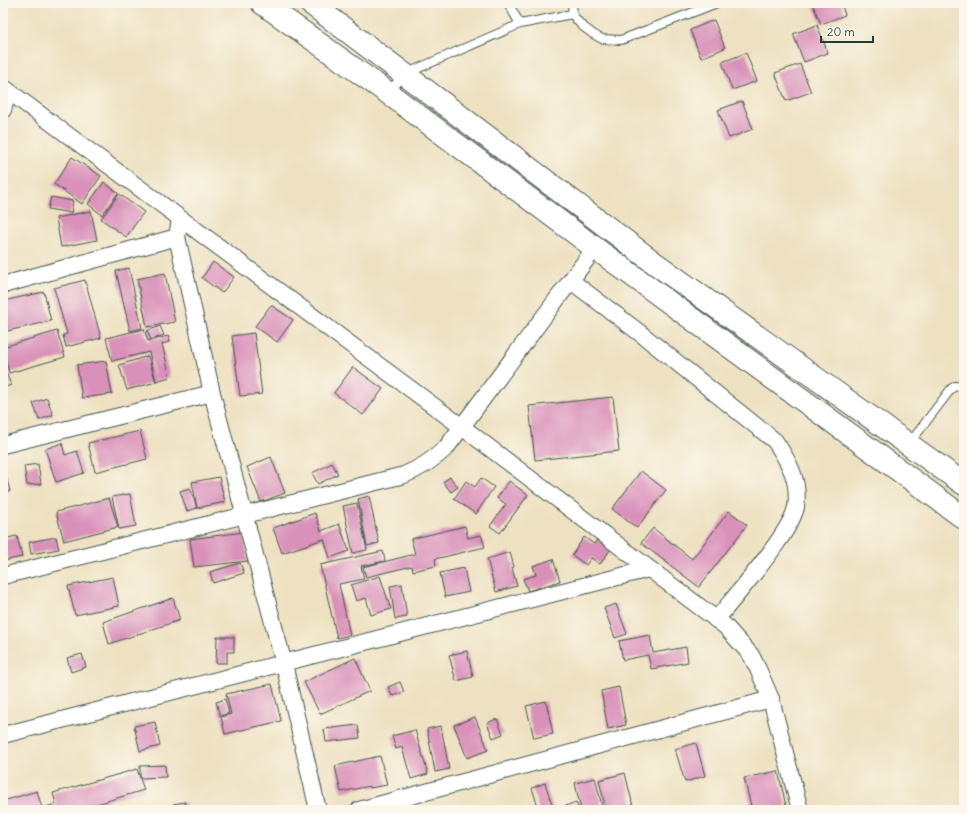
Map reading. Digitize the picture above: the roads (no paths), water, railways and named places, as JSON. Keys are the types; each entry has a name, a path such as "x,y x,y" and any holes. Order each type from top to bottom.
{"main road":[{"path":"262,3 388,93 594,248 964,518"},
{"path":"310,3 656,264 964,484"}],"street":[{"path":"3,110 6,100 5,88"},
{"path":"5,88 462,427 716,620 734,636 751,655 770,699 800,810"},
{"path":"180,219 177,237 212,392 284,664 318,810"},
{"path":"3,285 177,237"},
{"path":"3,576 404,475 419,469 434,460 446,448 594,248"},
{"path":"571,281 640,333 775,441 791,465 796,487 796,508 787,530 716,620"},
{"path":"3,445 212,392"},
{"path":"3,735 649,569"},
{"path":"359,810 770,699"}],"lane":[{"path":"508,3 520,24"},
{"path":"572,3 572,14 581,25 602,39 621,40 717,3"},
{"path":"388,93 406,74 520,24 572,14"},
{"path":"909,444 951,389 955,386 964,387"}]}
